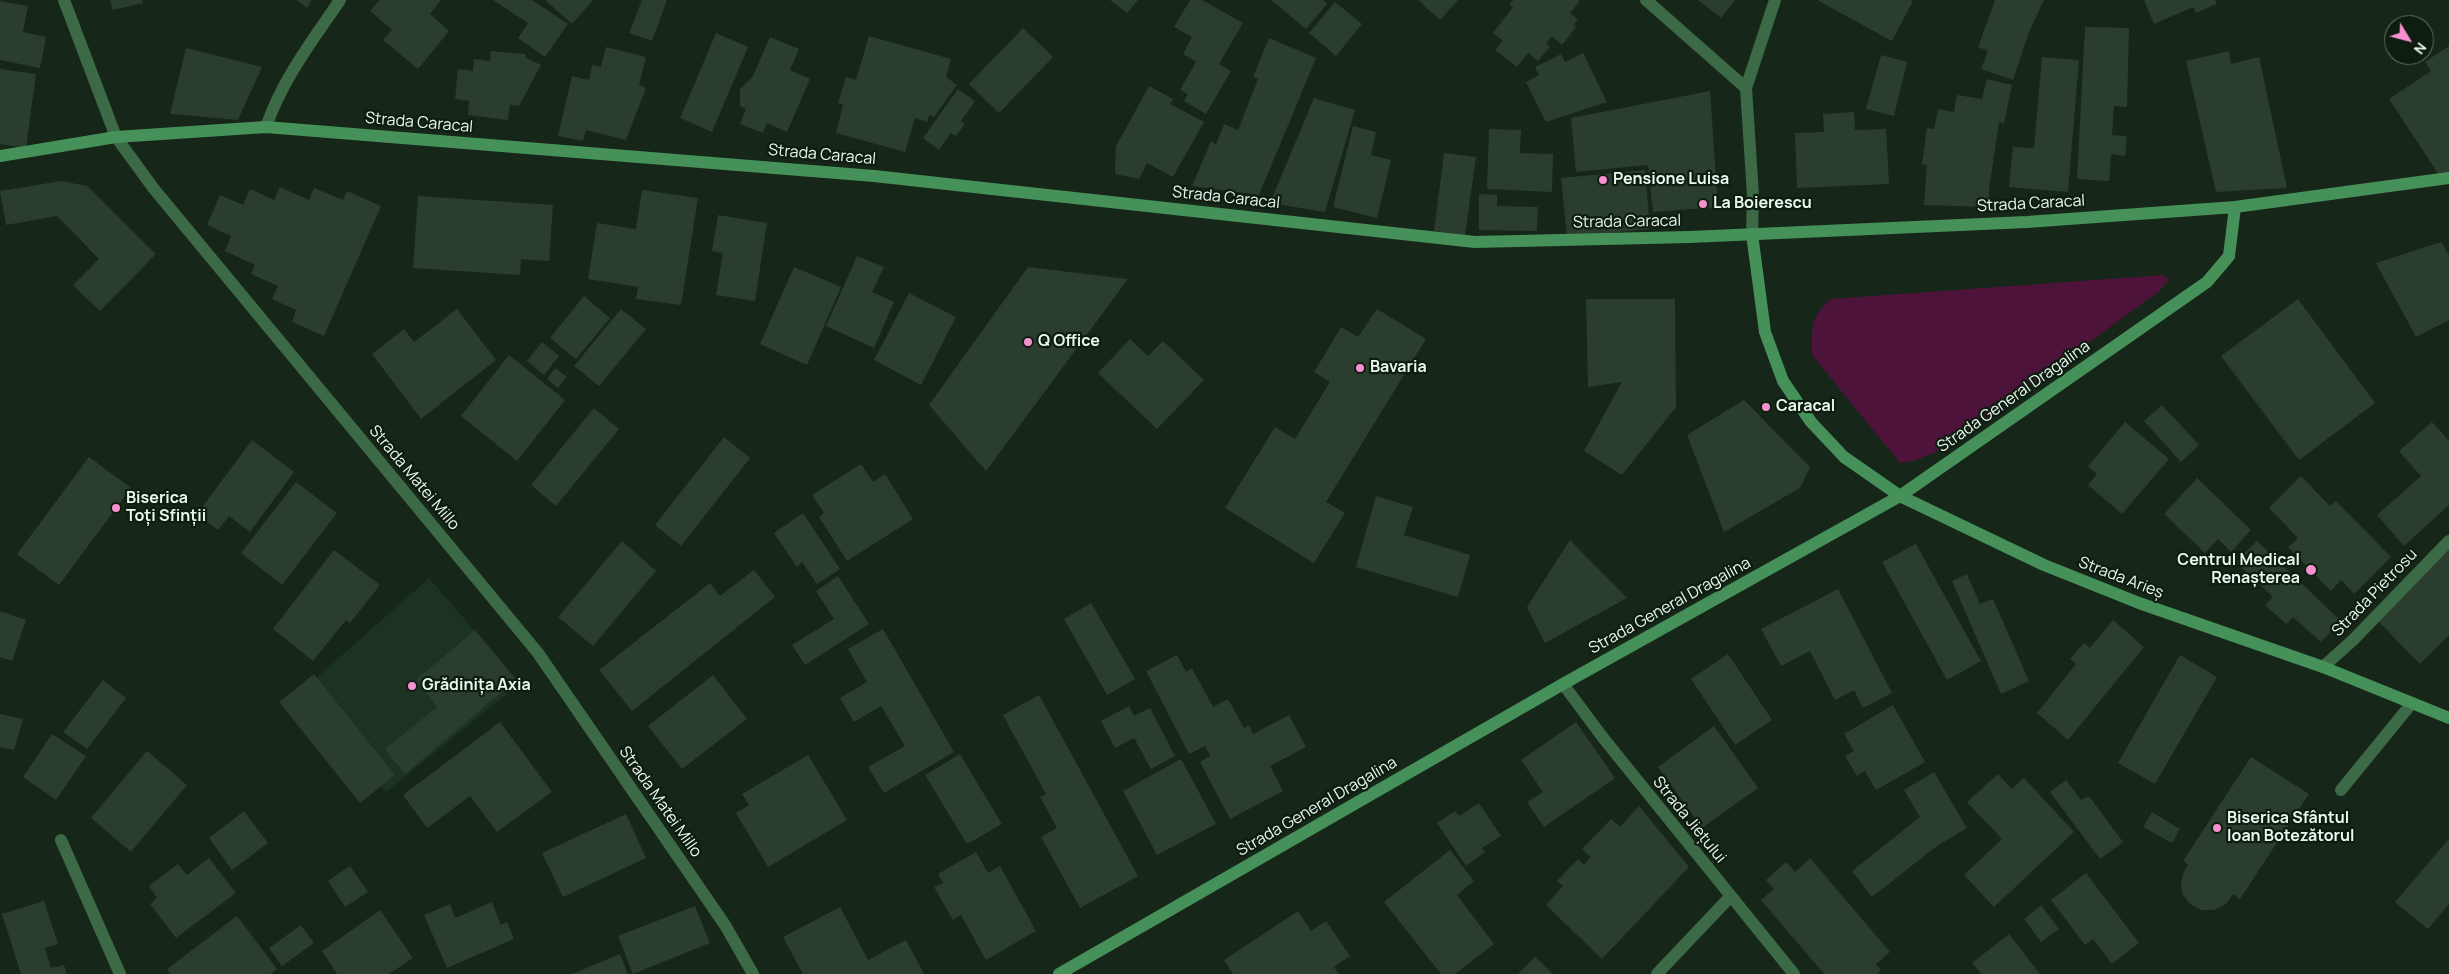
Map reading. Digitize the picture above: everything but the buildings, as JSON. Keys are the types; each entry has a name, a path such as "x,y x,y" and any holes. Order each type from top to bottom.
{"main road":[{"name":"Strada Caracal","path":"0,156 116,137 266,127 874,176 1475,242 1752,234 2027,222 2235,207 2449,178"},
{"name":"Strada General Dragalina","path":"1059,974 1563,684 1900,496 2207,282 2229,256 2235,207"},
{"name":"Strada Arieș","path":"1752,234 1765,332 1783,381 1811,422 1844,457 1900,496 2044,565 2139,603 2323,667 2449,718"}],"street":[{"name":"Strada Matei Millo","path":"64,0 116,137 154,189 538,653 725,925 753,974"},
{"path":"266,127 275,100 292,71 340,0"},
{"path":"1646,0 1746,88"},
{"path":"1752,234 1753,195 1746,88 1775,0"},
{"name":"Strada Pietrosu","path":"2323,667 2353,640 2449,541"},
{"name":"Strada Jiețului","path":"1563,684 1604,739 1794,974"},
{"path":"2341,790 2412,703"},
{"path":"61,840 120,974"},
{"path":"1657,974 1730,897"}],"shaded area":[{"path":"2163,275 2169,280 2158,292 1943,449 1916,460 1900,463 1812,355 1812,330 1816,318 1824,305 1831,299"},
{"name":"Grădinița Axia","path":"429,578 520,683 386,792 304,689"}],"place":[{"name":"Pensione Luisa","path":"1603,180"},
{"name":"La Boierescu","path":"1703,204"},
{"name":"Q Office","path":"1028,342"},
{"name":"Bavaria","path":"1360,368"},
{"name":"Caracal","path":"1766,407"},
{"name":"Biserica Toți Sfinții","path":"116,508"},
{"name":"Centrul Medical Renașterea","path":"2311,570"},
{"name":"Grădinița Axia","path":"412,686"},
{"name":"Biserica Sfântul Ioan Botezătorul","path":"2217,828"}]}
